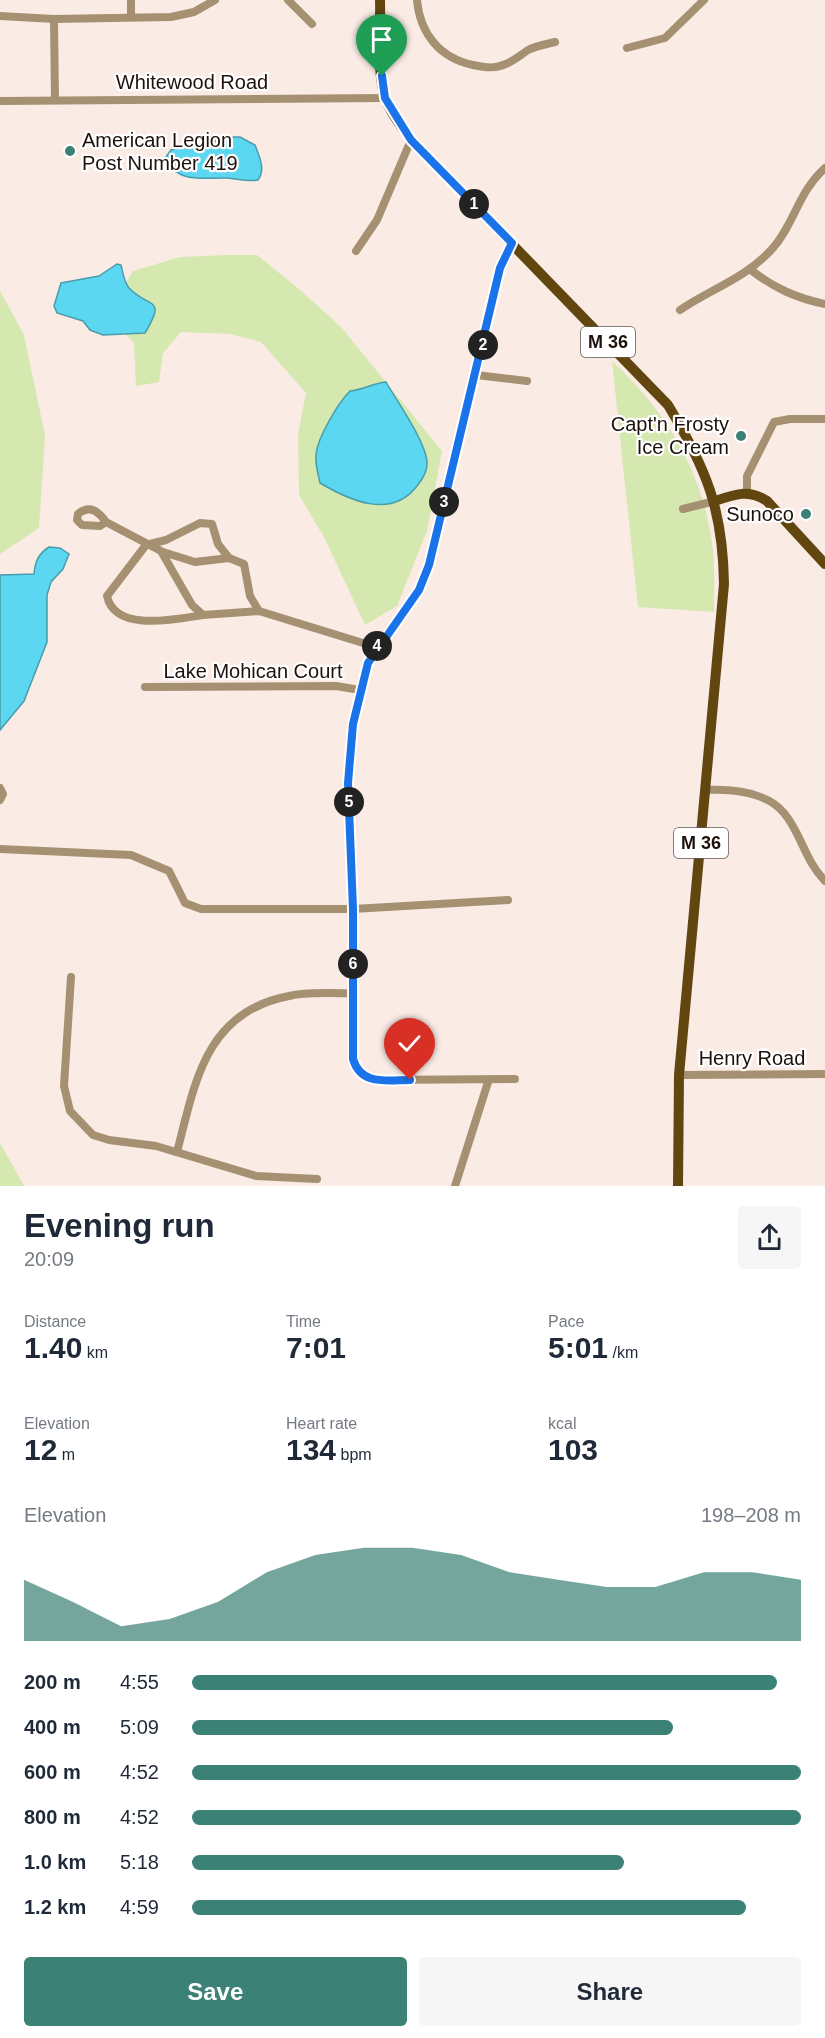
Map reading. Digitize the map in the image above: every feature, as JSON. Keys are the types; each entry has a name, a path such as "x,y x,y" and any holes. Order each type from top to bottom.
{"main road":[{"name":"M 36","path":"380,0 385,98 411,140 668,405 694,451 716,501 721,531 724,584 679,1075 678,1186"},
{"path":"716,501 747,492 767,501 825,564"}],"street":[{"path":"131,0 131,17"},
{"path":"0,16 54,19 183,16 215,0"},
{"path":"288,0 312,24"},
{"path":"417,0 422,23 430,39 448,57 459,62 499,67 517,59 530,49 555,42"},
{"path":"627,48 665,38 704,0"},
{"path":"54,19 55,100"},
{"name":"Whitewood Road","path":"0,101 385,98"},
{"path":"356,251 377,220 411,140"},
{"path":"680,310 751,270 774,247 811,180 825,168"},
{"path":"512,243 500,268 476,375 425,577 411,601 376,647 368,663 360,690 349,756 348,783 353,909 353,1059 363,1076 377,1080 514,1079"},
{"path":"751,270 772,287 805,300 825,304"},
{"path":"476,375 527,381"},
{"path":"747,492 747,476 774,422 790,419 825,419"},
{"path":"683,509 716,501"},
{"path":"106,522 146,545 195,562 229,558"},
{"path":"259,611 250,596 244,564 229,558 222,550 214,526 209,522 193,525 166,540 146,545 107,596 109,603 120,615 136,621 259,611 376,647"},
{"path":"161,551 192,605 203,615"},
{"name":"Lake Mohican Court","path":"145,687 336,686 360,690"},
{"path":"0,788 3,794 0,800"},
{"path":"705,790 744,792 767,800 784,813 813,869 825,881"},
{"path":"0,849 130,855 169,871 185,903 201,909 353,909 508,900"},
{"path":"71,976 64,1086 70,1111 93,1135 177,1152 256,1176 316,1179"},
{"path":"177,1152 196,1075 215,1041 227,1027 262,1004 290,995 353,993"},
{"name":"Henry Road","path":"679,1075 825,1074"},
{"path":"455,1186 489,1079"}],"green space":[{"path":"257,255 341,327 442,451 427,531 397,606 365,625 324,537 299,495 298,435 306,393 261,342 231,334 181,332 163,353 159,382 136,386 134,343 106,314 133,271 180,257"},
{"path":"0,291 24,335 45,436 39,528 0,554"},
{"path":"612,361 650,402 666,424 692,471 709,524 714,560 714,612 638,607"},
{"path":"0,1143 24,1186 0,1186"}],"water":[{"path":"240,137 255,145 262,167 258,180 198,178 182,175 175,171 166,157 171,150"},
{"path":"117,264 121,265 129,288 153,304 155,308 155,313 145,333 103,335 90,330 83,321 57,313 54,306 61,283 99,276"},
{"path":"386,382 421,442 427,464 421,481 407,496 395,502 370,504 320,483 316,454 329,421 350,391"},
{"path":"49,547 60,548 69,554 63,569 51,582 47,595 47,642 24,701 0,730 0,575 34,574 38,559"}],"place":[{"name":"American Legion Post Number 419","path":"70,151"},
{"name":"Capt'n Frosty Ice Cream","path":"741,436"},
{"name":"Sunoco","path":"806,514"}],"route":[{"path":"382,76 385,98 411,140 512,243 500,268 429,565 419,590 376,647 368,663 353,724 349,756 353,909 353,1059 359,1072 370,1079 410,1080"}]}
